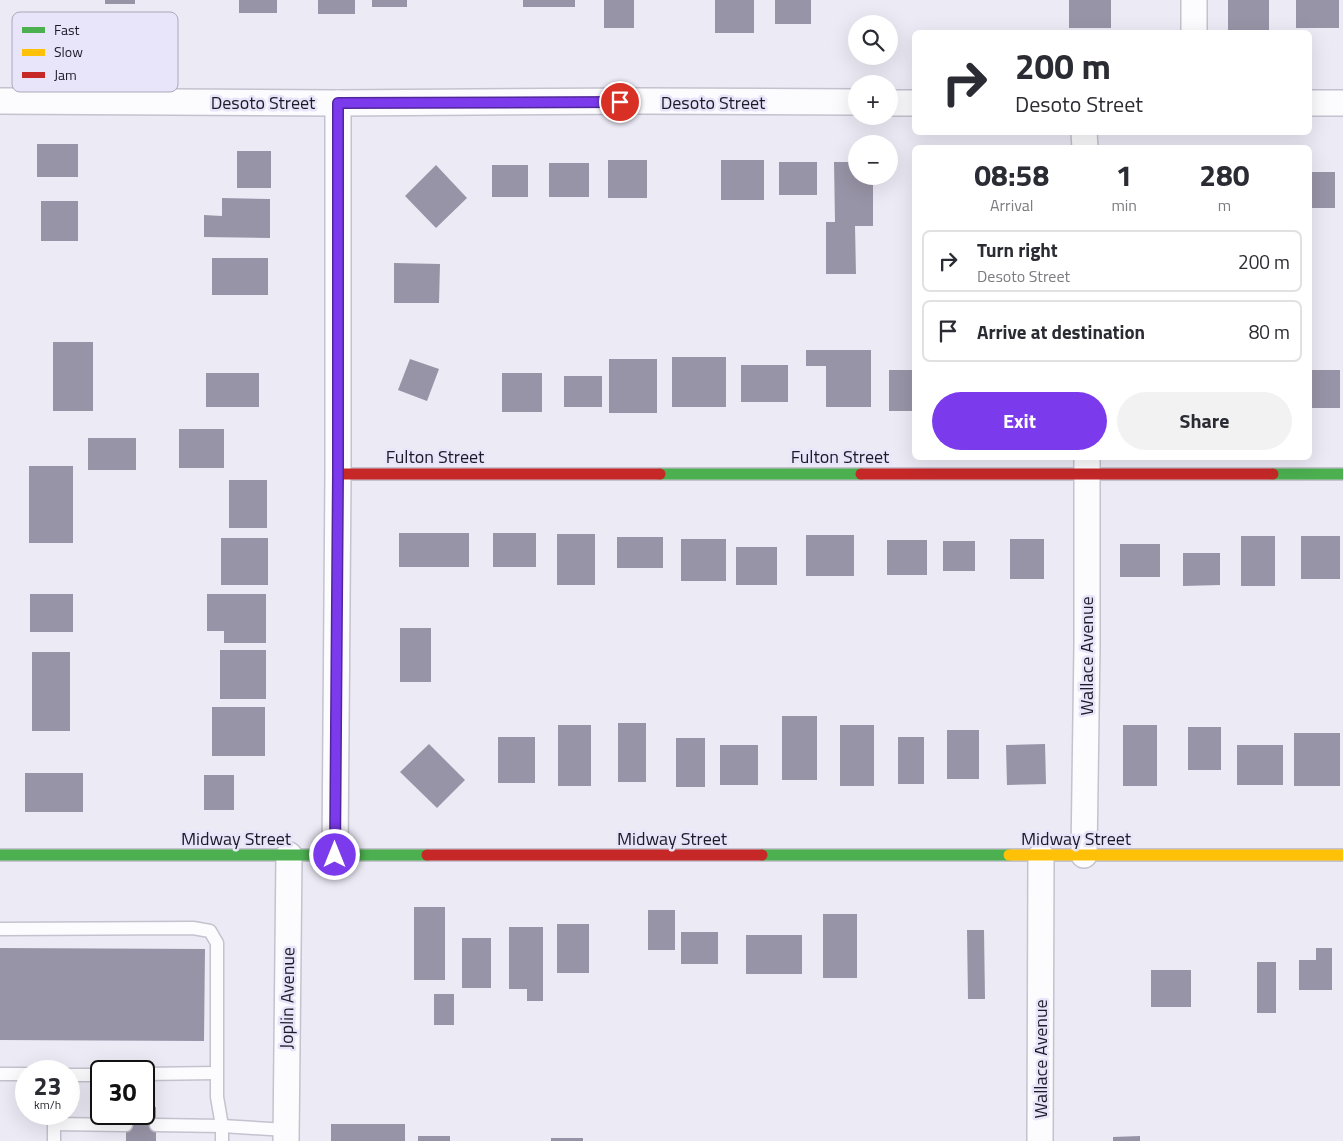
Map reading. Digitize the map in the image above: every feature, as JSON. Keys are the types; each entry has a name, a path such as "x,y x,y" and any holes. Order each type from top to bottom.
{"street":[{"path":"1194,0 1194,30"},
{"name":"Desoto Street","path":"0,101 338,103 848,102"},
{"path":"335,855 338,103"},
{"path":"898,103 912,103"},
{"path":"1312,103 1343,103"},
{"name":"Fulton Street","path":"338,474 1087,465 1343,474"},
{"name":"Wallace Avenue","path":"1084,855 1087,465"},
{"name":"Midway Street","path":"0,855 1343,855"},
{"name":"Joplin Avenue","path":"286,1135 289,855"},
{"name":"Wallace Avenue","path":"1040,1141 1041,856"}],"lane":[{"path":"0,929 193,928 210,931 217,943 216,1073 222,1141"},
{"path":"155,1074 216,1073"},
{"path":"0,1074 15,1074"},
{"path":"54,1125 54,1141"},
{"path":"156,1125 222,1126 286,1135"}],"building":[{"path":"105,0 135,0 135,4 105,4"},
{"path":"239,0 277,0 277,13 239,13"},
{"path":"318,0 355,0 355,14 318,14"},
{"path":"372,0 407,0 407,7 372,7"},
{"path":"523,0 575,0 575,7 523,7"},
{"path":"604,0 634,0 634,28 604,28"},
{"path":"715,0 754,0 754,33 715,33"},
{"path":"775,0 811,0 811,24 775,24"},
{"path":"1069,0 1111,0 1111,28 1069,28"},
{"path":"1228,0 1269,0 1269,30 1228,30"},
{"path":"1296,0 1339,0 1339,28 1296,28"},
{"path":"37,144 78,144 78,177 37,177"},
{"path":"237,151 271,151 271,188 237,188"},
{"path":"608,160 647,160 647,198 608,198"},
{"path":"721,160 764,160 764,200 721,200"},
{"path":"779,162 817,162 817,195 779,195"},
{"path":"834,162 848,162 848,185 873,185 873,226 855,226 856,274 826,274 826,222 835,222"},
{"path":"549,163 589,163 589,197 549,197"},
{"path":"436,165 467,198 436,228 405,196"},
{"path":"492,165 528,165 528,197 492,197"},
{"path":"1312,172 1335,172 1335,208 1312,208"},
{"path":"222,198 270,199 270,238 204,237 204,215 222,216"},
{"path":"41,201 78,201 78,241 41,241"},
{"path":"212,258 268,258 268,295 212,295"},
{"path":"394,263 440,264 439,303 394,303"},
{"path":"53,342 93,342 93,411 53,411"},
{"path":"806,350 871,350 871,407 826,407 826,366 806,366"},
{"path":"672,357 726,357 726,407 672,407"},
{"path":"410,359 439,369 427,401 398,390"},
{"path":"609,359 657,359 657,413 609,413"},
{"path":"741,365 788,365 788,402 741,402"},
{"path":"889,370 912,370 912,411 889,411"},
{"path":"1312,370 1340,370 1340,408 1312,408"},
{"path":"206,373 259,373 259,407 206,407"},
{"path":"502,373 542,373 542,412 502,412"},
{"path":"564,376 602,376 602,407 564,407"},
{"path":"179,429 224,429 224,468 179,468"},
{"path":"88,438 136,438 136,470 88,470"},
{"path":"29,466 73,466 73,543 29,543"},
{"path":"229,480 267,480 267,528 229,528"},
{"path":"399,533 469,533 469,567 399,567"},
{"path":"493,533 536,533 536,567 493,567"},
{"path":"557,534 595,534 595,585 557,585"},
{"path":"806,535 854,535 854,576 806,576"},
{"path":"1241,536 1275,536 1275,586 1241,586"},
{"path":"1301,536 1340,536 1340,579 1301,579"},
{"path":"617,537 663,537 663,568 617,568"},
{"path":"221,538 268,538 268,585 221,585"},
{"path":"681,539 726,539 726,581 681,581"},
{"path":"1010,539 1044,539 1044,579 1010,579"},
{"path":"887,540 927,540 927,575 887,575"},
{"path":"943,541 975,541 975,571 943,571"},
{"path":"1120,544 1160,544 1160,577 1120,577"},
{"path":"736,547 777,547 777,585 736,585"},
{"path":"1183,553 1220,553 1220,585 1183,586"},
{"path":"30,594 73,594 73,632 30,632"},
{"path":"207,594 266,594 266,643 224,643 224,631 207,631"},
{"path":"400,628 431,628 431,682 400,682"},
{"path":"220,650 266,650 266,699 220,699"},
{"path":"32,652 70,652 70,731 32,731"},
{"path":"212,707 265,707 265,756 212,756"},
{"path":"782,716 817,716 817,780 782,780"},
{"path":"618,723 646,723 646,782 618,782"},
{"path":"558,725 591,725 591,786 558,786"},
{"path":"840,725 874,725 874,786 840,786"},
{"path":"1123,725 1157,725 1157,786 1123,786"},
{"path":"1188,727 1221,727 1221,770 1188,770"},
{"path":"947,730 979,730 979,779 947,779"},
{"path":"1294,733 1340,733 1340,786 1294,786"},
{"path":"498,737 535,737 535,783 498,783"},
{"path":"898,737 924,737 924,784 898,784"},
{"path":"676,738 705,738 705,787 676,787"},
{"path":"429,744 465,780 437,808 400,772"},
{"path":"1045,744 1046,784 1007,785 1006,745"},
{"path":"720,745 758,745 758,785 720,785"},
{"path":"1237,745 1283,745 1283,785 1237,785"},
{"path":"25,773 83,773 83,812 25,812"},
{"path":"204,775 234,775 234,810 204,810"},
{"path":"414,907 445,907 445,980 414,980"},
{"path":"648,910 675,910 675,950 648,950"},
{"path":"823,914 857,914 857,978 823,978"},
{"path":"557,924 589,924 589,973 557,973"},
{"path":"509,927 543,927 543,1001 527,1001 527,989 509,989"},
{"path":"967,930 984,930 985,999 968,999"},
{"path":"681,932 718,932 718,964 681,964"},
{"path":"746,935 802,935 802,974 746,974"},
{"path":"462,938 491,938 491,988 462,988"},
{"path":"0,948 205,949 204,1041 0,1040"},
{"path":"1316,948 1332,948 1332,990 1299,990 1299,960 1316,960"},
{"path":"1257,962 1276,962 1276,1013 1257,1013"},
{"path":"1151,970 1191,970 1191,1007 1151,1007"},
{"path":"434,994 454,994 454,1025 434,1025"},
{"path":"156,1107 156,1141 126,1141 126,1125 155,1125"},
{"path":"331,1124 405,1124 405,1141 331,1141"},
{"path":"418,1136 450,1136 450,1141 418,1141"},
{"path":"1140,1136 1140,1141 1113,1141 1113,1137"},
{"path":"551,1138 583,1138 583,1141 551,1141"}],"traffic: fast":[{"path":"660,474 861,474"},
{"path":"1273,474 1343,474"},
{"path":"0,855 427,855"},
{"path":"762,855 1009,855"}],"traffic: slow":[{"path":"1009,855 1343,855"}],"traffic: jam":[{"path":"338,474 660,474"},
{"path":"861,474 1273,474"},
{"path":"427,855 762,855"}],"route":[{"path":"335,855 338,103 620,102"}]}
